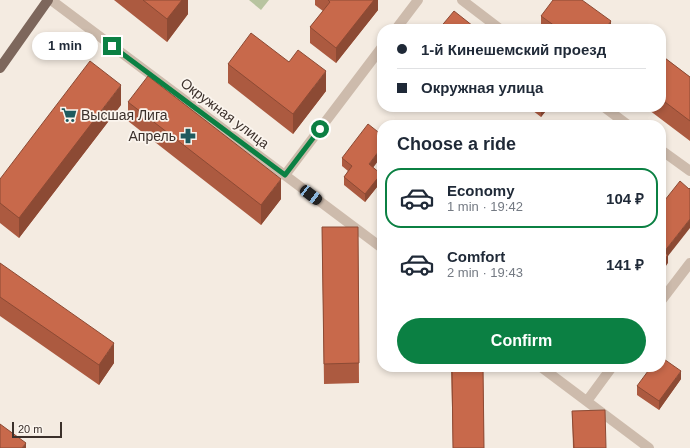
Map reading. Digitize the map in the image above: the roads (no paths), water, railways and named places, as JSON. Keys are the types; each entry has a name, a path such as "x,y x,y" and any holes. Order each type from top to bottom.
{"main road":[{"path":"0,68 49,0"}],"street":[{"name":"Окружная улица","path":"49,0 377,244"},
{"path":"400,24 418,0"},
{"path":"462,0 493,24"},
{"path":"285,175 377,54"},
{"path":"611,112 621,120"},
{"path":"666,154 690,171"},
{"path":"666,294 690,262"},
{"path":"548,372 649,448"},
{"path":"587,401 608,372"}],"place":[{"name":"Высшая Лига","path":"69,115"},
{"name":"Апрель","path":"188,136"}]}
